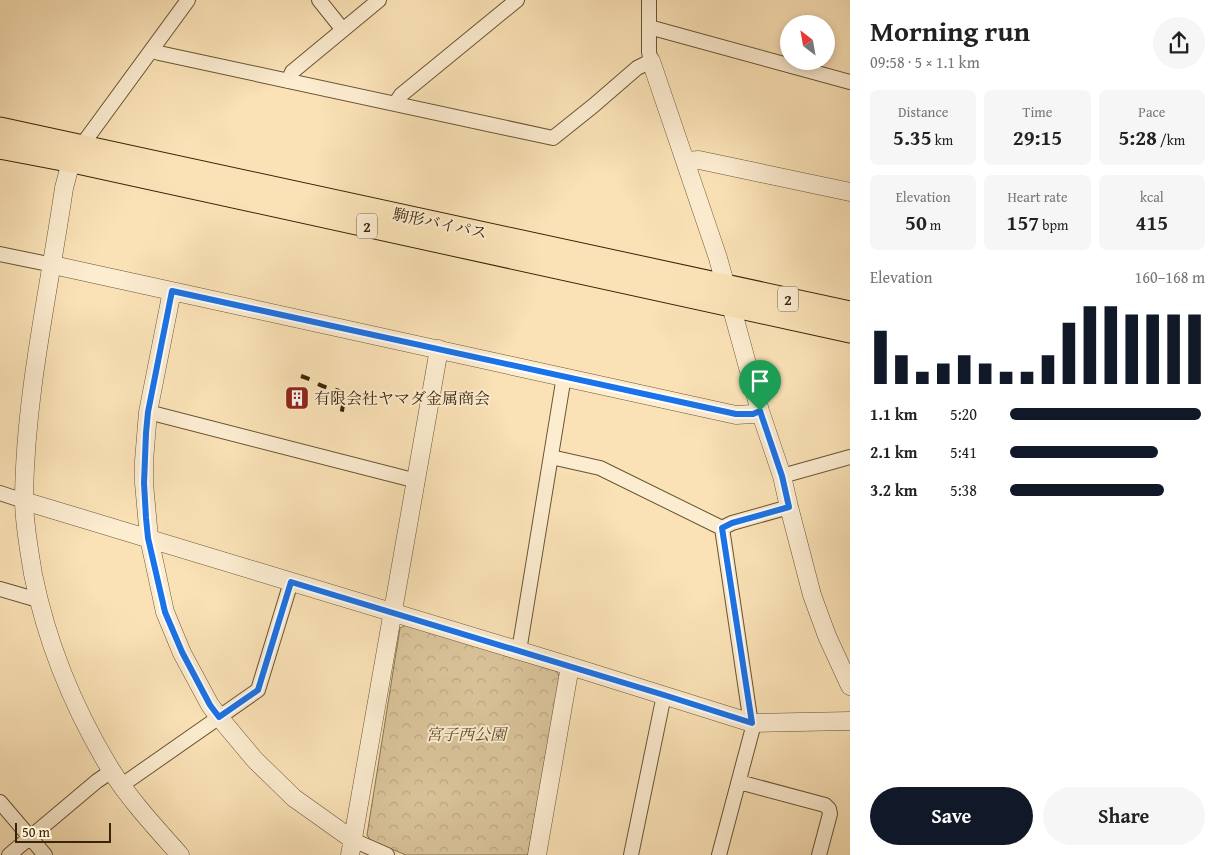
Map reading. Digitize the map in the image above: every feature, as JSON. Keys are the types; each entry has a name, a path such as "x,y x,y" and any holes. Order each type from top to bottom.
{"main road":[{"name":"駒形バイパス","path":"0,128 78,154 733,307 850,332"},
{"name":"駒形バイパス","path":"0,148 78,154 850,312"}],"street":[{"path":"180,855 155,827 117,778 82,719 69,691 56,658 38,600 26,533 24,500 25,455 30,401 64,188 69,169 188,0"},
{"path":"319,0 343,30"},
{"path":"288,81 292,72 379,0"},
{"path":"648,0 649,52 651,61 686,161 733,307 760,411 782,476 812,595 827,636 850,686"},
{"path":"395,104 401,95 513,1"},
{"path":"649,27 850,82"},
{"path":"152,50 553,138 637,68 651,61"},
{"path":"686,161 698,160 850,192"},
{"path":"0,254 736,414 753,414 760,411"},
{"path":"172,291 148,412 144,483 148,538 165,612 182,652 210,705 255,760 294,798 352,847 387,855"},
{"path":"352,847 439,349"},
{"path":"520,651 564,376"},
{"path":"148,412 417,481"},
{"path":"551,457 600,468 722,528"},
{"path":"782,476 850,457"},
{"path":"0,493 752,723 850,721"},
{"path":"722,528 732,523 789,507"},
{"path":"718,855 752,731 722,528"},
{"path":"9,855 29,837 117,778 219,717 258,690 291,582"},
{"path":"0,589 38,600"},
{"path":"537,855 570,666"},
{"path":"631,855 664,695"},
{"path":"739,782 825,805 829,809 830,814 819,855"},
{"path":"0,802 44,855"}],"green space":[{"name":"宮子西公園","path":"406,625 556,671 560,677 528,855 406,855 370,840 367,835 400,628"}],"railway":[{"path":"301,376 315,381"},
{"path":"318,384 340,391 343,394 341,416"}],"place":[{"name":"有限会社ヤマダ金属商会","path":"297,398"}],"route":[{"path":"172,291 736,414 746,415 760,411 782,476 789,507 732,523 722,528 752,723 291,582 258,690 219,717 210,705 182,652 165,612 148,538 144,461 148,412 172,291"}]}
